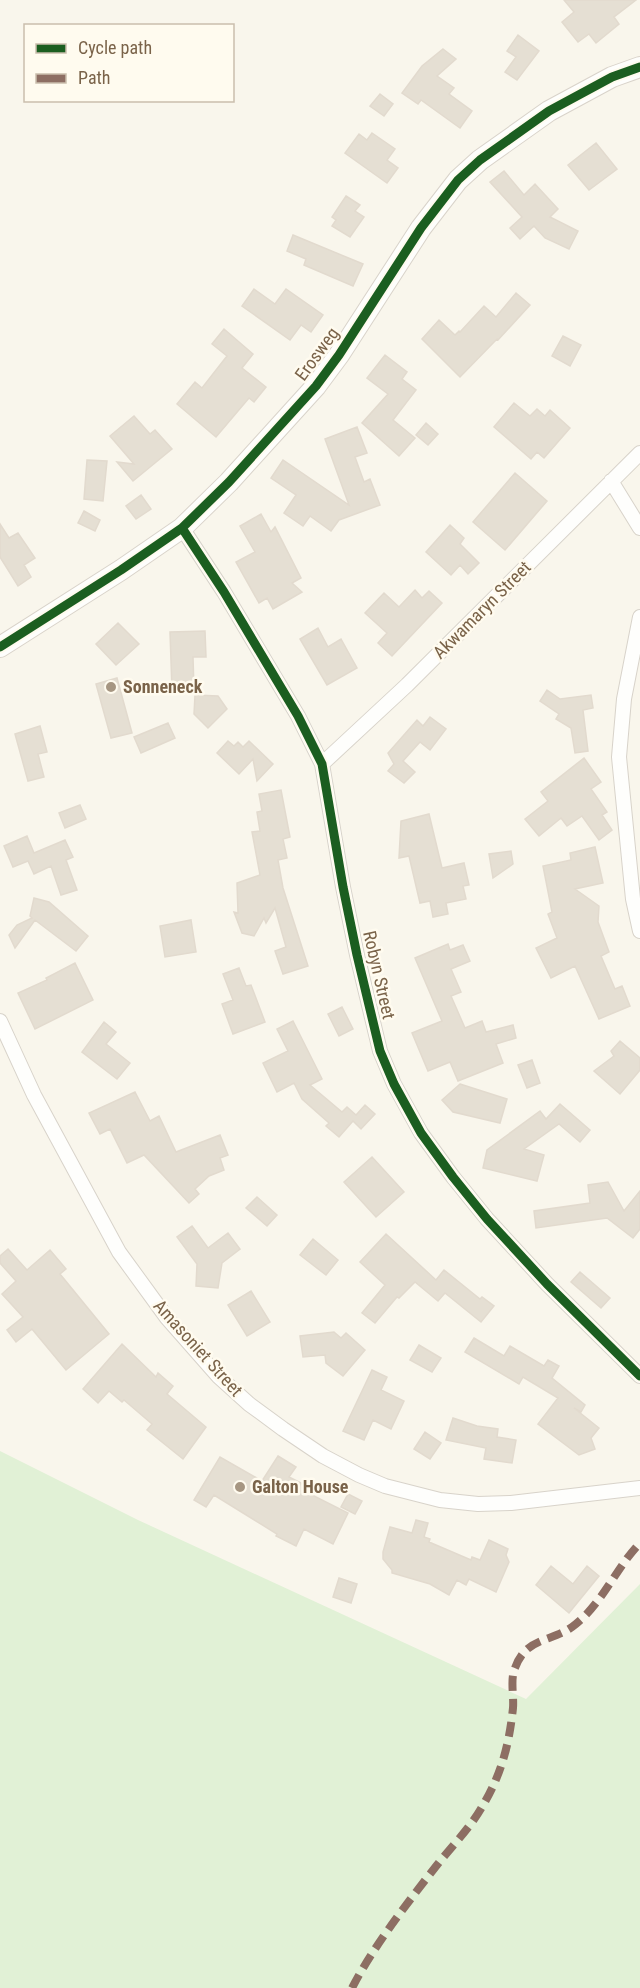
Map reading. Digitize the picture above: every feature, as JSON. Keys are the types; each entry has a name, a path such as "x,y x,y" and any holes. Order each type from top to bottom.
{"street":[{"name":"Erosweg","path":"0,648 182,528 229,482 316,386 339,355 421,228 458,180 480,160 549,111 612,77 640,67"},
{"name":"Akwamaryn Street","path":"322,764 407,685 640,453"},
{"path":"611,481 640,528"},
{"name":"Robyn Street","path":"182,528 224,592 298,716 322,764 357,955 380,1051 394,1084 421,1133 487,1219 547,1284 640,1376"},
{"path":"640,617 624,699 619,757 633,899 640,931"},
{"name":"Amasoniet Street","path":"0,1021 34,1095 119,1252 167,1318 203,1360 218,1376 266,1417 323,1456 359,1475 385,1486 440,1500 477,1504 511,1503 640,1488"}],"green space":[{"path":"0,1451 138,1520 526,1699 640,1584 640,1988 0,1988"}],"building":[{"path":"564,0 636,0 614,17 619,24 596,43 589,34 578,42 562,22 574,12"},
{"path":"518,35 539,51 517,80 505,72 516,57 507,51"},
{"path":"443,49 456,59 437,76 454,88 449,94 472,111 460,128 421,100 418,104 402,93 422,66"},
{"path":"380,94 393,104 384,116 370,106"},
{"path":"372,133 395,149 387,160 398,168 387,183 345,153 359,134 367,140"},
{"path":"596,143 617,169 589,190 568,165"},
{"path":"504,171 524,195 535,184 558,209 550,217 578,231 569,249 545,238 534,226 520,239 510,228 522,217 490,182"},
{"path":"346,196 360,205 355,211 364,217 350,237 332,226 336,220 332,217"},
{"path":"293,235 363,264 353,286 304,265 306,259 287,251"},
{"path":"254,289 275,304 286,289 323,315 311,332 301,325 290,340 242,306"},
{"path":"516,293 530,305 460,377 422,339 439,320 455,335 484,306 496,317"},
{"path":"224,329 253,354 242,368 266,387 254,402 249,398 216,437 177,404 195,382 202,388 227,356 212,344"},
{"path":"563,336 581,345 570,366 552,356"},
{"path":"385,355 407,372 402,379 416,390 393,420 415,438 399,456 362,423 388,394 367,378"},
{"path":"514,403 530,416 537,409 545,416 550,410 570,428 544,458 537,452 531,459 494,427"},
{"path":"134,416 150,434 155,430 172,449 133,481 117,462 134,464 110,436"},
{"path":"426,423 438,434 428,445 416,435"},
{"path":"357,427 367,453 355,457 364,482 370,479 380,505 339,520 331,531 310,516 303,526 284,513 296,495 271,478 283,460 349,505 325,439"},
{"path":"87,460 107,461 103,501 84,499"},
{"path":"515,473 547,501 505,550 473,522"},
{"path":"141,495 151,509 136,519 126,506"},
{"path":"84,511 100,520 95,531 78,523"},
{"path":"261,514 271,532 275,527 301,578 292,583 302,592 273,609 267,598 259,603 236,562 255,552 240,526"},
{"path":"0,524 9,538 18,533 35,558 24,565 31,577 18,586 0,557"},
{"path":"450,525 464,538 460,544 479,563 468,574 460,565 451,575 426,552"},
{"path":"415,590 422,598 429,591 442,603 392,656 378,643 387,633 365,613 384,593 399,607"},
{"path":"118,623 139,644 116,665 96,644"},
{"path":"318,628 328,647 341,639 357,668 327,685 300,639"},
{"path":"205,631 206,657 193,657 194,689 172,690 170,632"},
{"path":"117,678 132,733 111,738 96,684"},
{"path":"547,690 560,699 591,695 593,708 583,710 588,751 575,753 571,728 556,719 559,714 540,701"},
{"path":"195,695 218,696 227,709 208,728 194,714"},
{"path":"430,717 446,729 430,750 420,742 403,761 415,772 404,783 388,771 394,764 388,753 417,720 423,726"},
{"path":"168,723 175,738 141,753 134,737"},
{"path":"40,726 47,752 38,754 44,777 28,781 15,734"},
{"path":"228,741 234,746 238,742 243,747 249,741 273,764 257,781 253,759 239,774 217,753"},
{"path":"584,758 601,782 591,789 607,812 602,815 612,830 599,840 582,816 567,826 561,818 539,836 525,819 548,801 541,792"},
{"path":"281,790 290,837 283,839 287,858 278,860 283,888 308,966 283,974 275,951 286,947 275,908 266,923 264,918 254,936 242,933 234,912 238,913 237,883 260,875 252,832 260,831 257,812 262,811 259,794"},
{"path":"80,805 86,819 65,828 59,813"},
{"path":"429,814 442,868 464,863 469,885 463,886 466,899 446,903 448,914 433,917 430,901 420,903 409,856 399,858 401,821"},
{"path":"27,836 34,853 65,840 73,857 66,860 77,890 61,895 51,866 34,874 28,861 13,867 4,846"},
{"path":"595,847 603,883 575,889 599,906 598,922 609,952 601,956 615,989 622,986 630,1006 599,1019 575,966 551,978 536,948 557,938 548,914 552,912 543,866 571,860 570,853"},
{"path":"511,851 513,864 493,878 489,854"},
{"path":"34,898 49,902 88,936 76,951 35,920 15,948 9,935 17,925 32,918 30,916"},
{"path":"191,920 196,952 165,957 160,926"},
{"path":"448,944 450,950 463,945 470,961 451,969 461,992 451,996 465,1028 482,1021 486,1032 513,1025 516,1038 496,1044 503,1063 458,1081 450,1062 428,1071 412,1033 442,1021 415,958"},
{"path":"75,963 93,1000 35,1029 18,993 47,980 46,978"},
{"path":"239,968 246,986 251,985 265,1022 233,1034 222,1004 233,1000 223,974"},
{"path":"342,1007 353,1029 339,1036 328,1014"},
{"path":"293,1021 322,1079 310,1085 342,1112 347,1107 356,1115 365,1105 375,1114 361,1129 353,1121 339,1137 326,1126 329,1123 302,1099 294,1083 277,1092 263,1063 288,1051 277,1029"},
{"path":"104,1022 116,1032 106,1044 130,1063 117,1079 82,1052"},
{"path":"620,1041 640,1058 640,1070 620,1094 594,1071 614,1056 611,1051"},
{"path":"532,1060 540,1083 527,1088 518,1065"},
{"path":"460,1084 507,1099 500,1123 453,1112 442,1100"},
{"path":"135,1092 150,1121 159,1116 176,1152 220,1135 228,1155 220,1158 224,1170 209,1176 195,1189 199,1194 189,1203 144,1155 127,1163 110,1129 100,1134 89,1113"},
{"path":"560,1104 590,1130 580,1142 559,1124 524,1149 544,1155 537,1181 483,1168 487,1150 540,1111 546,1119"},
{"path":"372,1157 404,1192 376,1217 344,1182"},
{"path":"608,1182 624,1211 640,1191 640,1229 633,1238 607,1218 536,1228 534,1211 590,1203 588,1185"},
{"path":"257,1197 277,1215 267,1226 246,1208"},
{"path":"192,1226 208,1248 228,1233 240,1249 222,1263 218,1288 196,1286 197,1264 177,1237"},
{"path":"386,1234 436,1280 444,1270 480,1299 482,1297 494,1306 481,1322 445,1293 438,1301 415,1282 399,1298 397,1297 375,1323 362,1313 385,1285 360,1262"},
{"path":"313,1239 338,1260 326,1275 300,1255"},
{"path":"8,1249 27,1270 50,1250 66,1269 60,1274 109,1334 66,1370 32,1329 16,1342 7,1330 23,1317 2,1294 16,1281 0,1263 0,1256"},
{"path":"580,1272 610,1298 601,1308 571,1282"},
{"path":"251,1291 270,1322 247,1336 228,1305"},
{"path":"334,1332 341,1338 346,1333 365,1350 343,1376 326,1363 325,1355 303,1357 300,1336"},
{"path":"474,1338 504,1356 510,1346 544,1366 548,1360 559,1366 552,1378 585,1405 581,1412 574,1408 599,1428 591,1438 595,1449 579,1455 538,1424 558,1398 523,1377 519,1384 465,1352"},
{"path":"122,1344 156,1377 158,1373 173,1386 167,1394 206,1427 183,1459 147,1430 152,1424 124,1400 122,1402 109,1391 98,1403 83,1389"},
{"path":"419,1345 441,1358 432,1372 410,1360"},
{"path":"372,1370 387,1377 381,1390 404,1401 391,1429 373,1420 364,1440 343,1431"},
{"path":"453,1418 477,1426 498,1429 497,1437 516,1440 512,1463 484,1459 486,1448 446,1440"},
{"path":"425,1432 441,1443 430,1459 414,1449"},
{"path":"278,1456 296,1467 289,1477 315,1490 312,1495 348,1513 333,1544 304,1529 296,1546 276,1536 277,1534 214,1495 206,1507 194,1500 220,1457 262,1481"},
{"path":"348,1494 362,1501 355,1514 341,1507"},
{"path":"416,1520 428,1523 424,1537 430,1539 429,1542 471,1560 472,1557 480,1560 489,1540 508,1549 506,1555 509,1562 496,1592 469,1579 466,1585 457,1580 449,1595 430,1584 392,1573 383,1559 390,1527 412,1533"},
{"path":"551,1566 573,1584 587,1566 599,1576 569,1613 536,1585"},
{"path":"339,1578 357,1584 351,1603 333,1597"}],"marked path":[{"path":"352,1988 392,1925 472,1822 489,1795 499,1772 509,1735 513,1708 513,1677 520,1658 532,1645 564,1632 583,1618 640,1543"}],"cycle path":[{"path":"0,647 182,528 229,482 316,386 339,355 421,228 458,180 480,160 549,111 612,77 640,67"},
{"path":"182,528 224,592 298,716 322,764 357,955 380,1051 394,1084 421,1133 487,1219 547,1284 640,1376"}],"place":[{"name":"Sonneneck","path":"111,687"},
{"name":"Galton House","path":"240,1487"}]}
